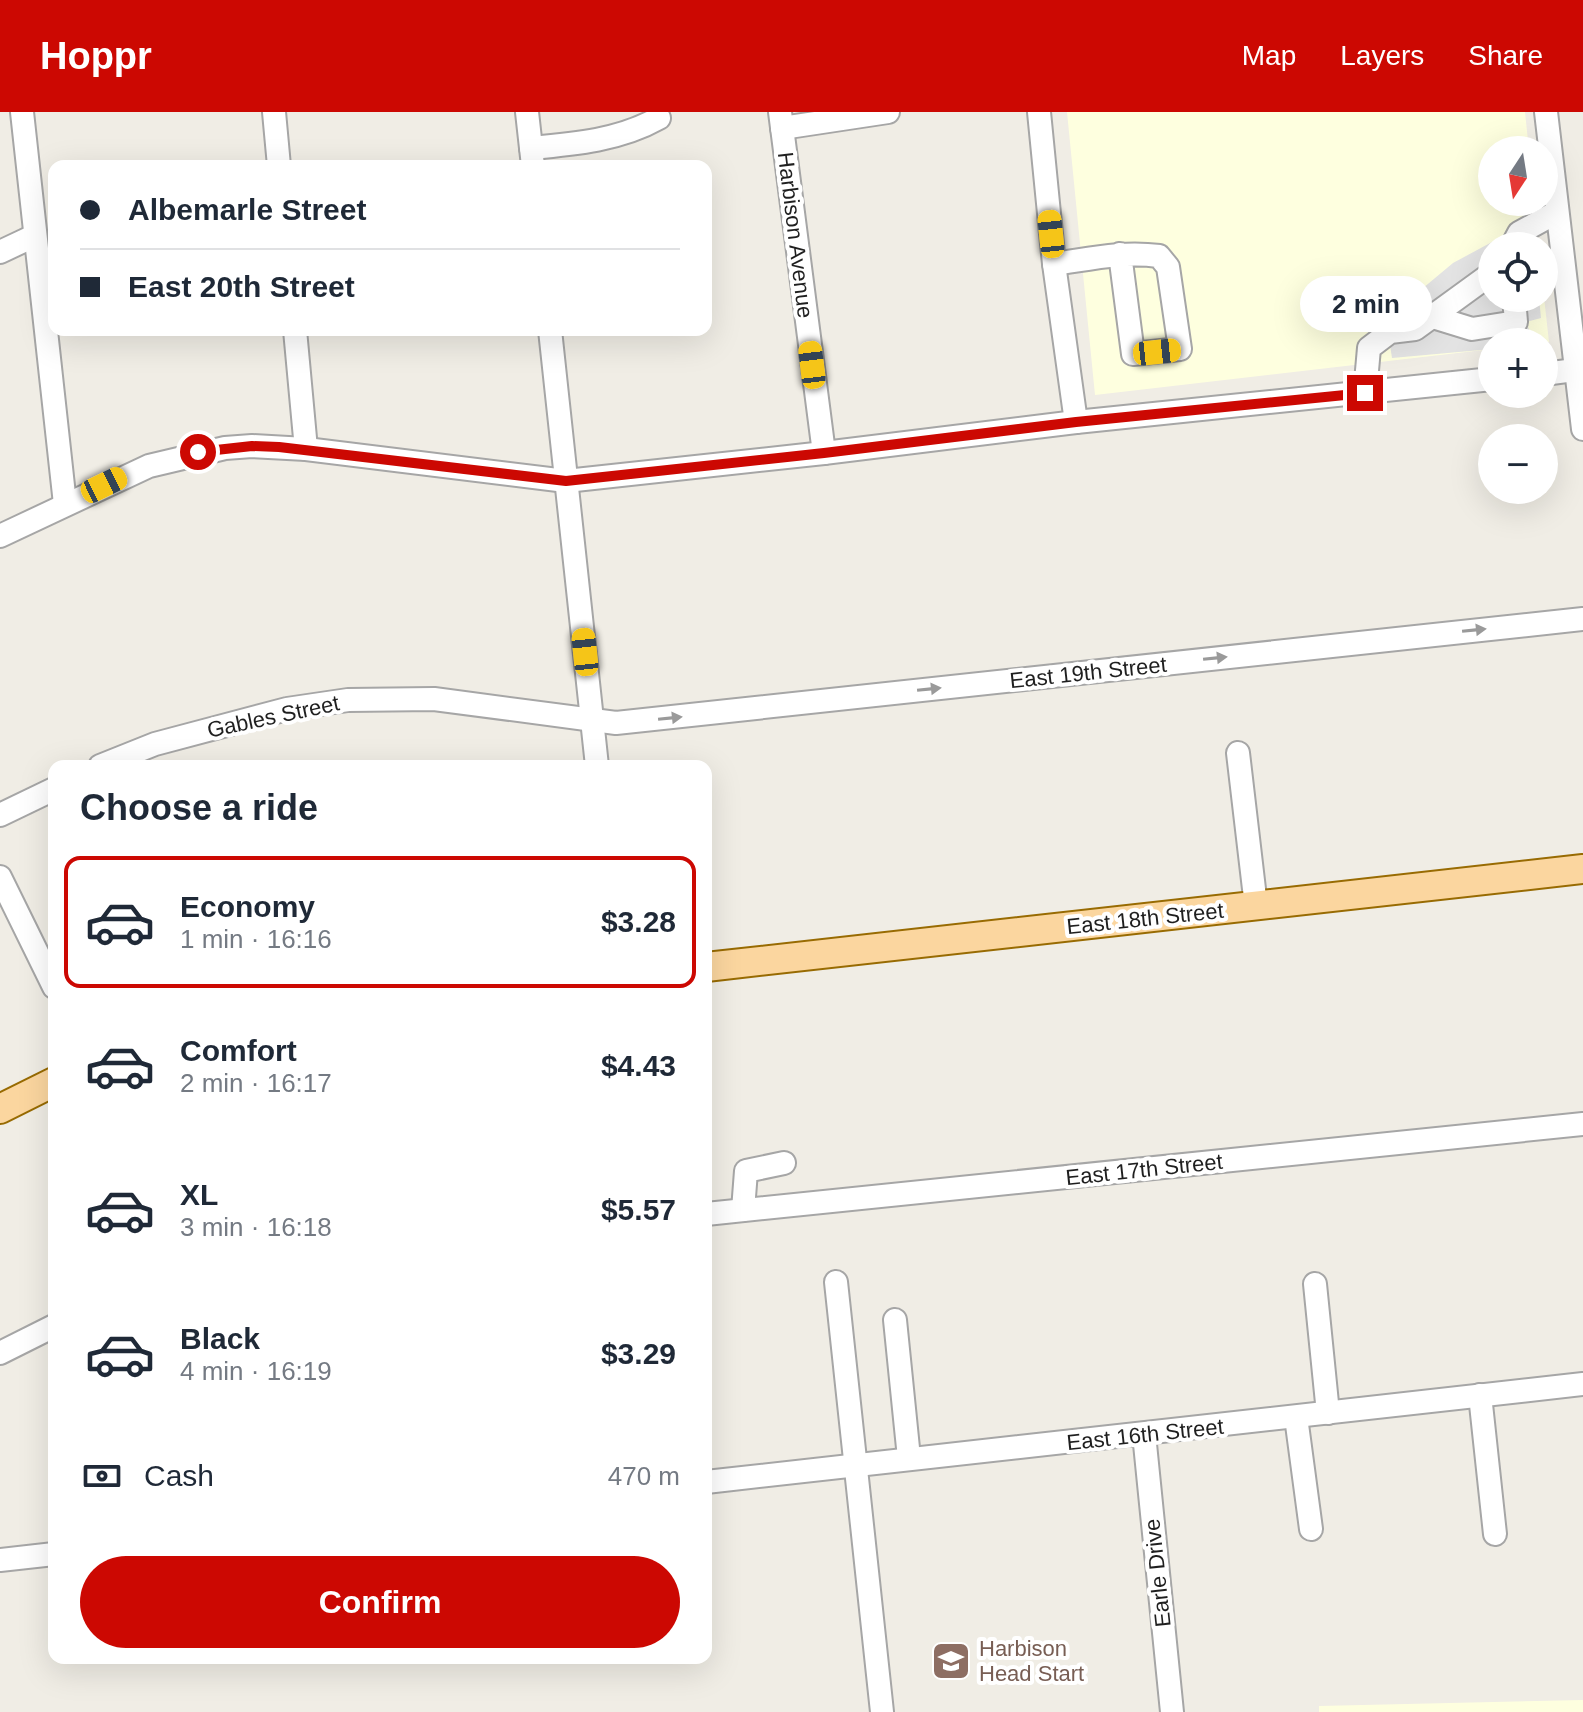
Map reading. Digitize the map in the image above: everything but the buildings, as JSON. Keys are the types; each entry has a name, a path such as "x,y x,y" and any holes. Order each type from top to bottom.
{"main road":[{"name":"East 18th Street","path":"712,966 1583,869"},
{"path":"0,1109 48,1085"}],"street":[{"path":"22,112 65,504"},
{"path":"274,112 278,160"},
{"path":"527,112 532,157 635,131 659,118"},
{"path":"781,120 888,112"},
{"path":"1039,112 1054,264 1076,422"},
{"path":"1546,112 1549,136"},
{"name":"Harbison Avenue","path":"781,120 824,453"},
{"path":"1521,232 1550,216"},
{"path":"1558,216 1580,370 1583,429"},
{"path":"0,252 34,236"},
{"path":"1054,264 1133,252 1159,256 1168,267 1180,349 1133,354 1120,254"},
{"path":"1365,393 1369,348 1390,332 1415,329 1478,283"},
{"path":"1433,317 1472,329 1516,322 1515,312"},
{"path":"296,336 306,449"},
{"path":"551,336 596,760"},
{"path":"1558,372 1580,370"},
{"path":"0,536 126,475 198,452 252,446 306,449 566,481 1076,422 1478,381"},
{"name":"East 19th Street","path":"593,720 616,723 1583,619"},
{"name":"Gables Street","path":"115,760 155,744 287,709 348,700 434,699 593,720"},
{"path":"1238,753 1256,906"},
{"path":"0,815 48,792"},
{"path":"0,877 48,975"},
{"name":"East 17th Street","path":"712,1213 1583,1124"},
{"path":"743,1210 746,1171 784,1163"},
{"path":"836,1282 882,1712"},
{"path":"1315,1284 1328,1413"},
{"path":"895,1320 909,1458"},
{"path":"0,1353 48,1329"},
{"name":"East 16th Street","path":"712,1481 1583,1384"},
{"path":"1480,1395 1495,1534"},
{"path":"1296,1417 1311,1529"},
{"name":"Earle Drive","path":"1144,1434 1172,1712"},
{"path":"0,1560 48,1555"}],"shaded area":[{"path":"1067,112 1525,112 1528,136 1478,136 1478,216 1536,216 1537,232 1478,232 1478,312 1546,312 1547,328 1478,328 1478,351 1095,395"},
{"path":"1478,250 1478,312 1540,312 1541,318 1526,322 1528,328 1478,328 1478,350 1392,358 1386,319 1453,263"},
{"path":"1583,1700 1583,1712 1319,1712 1319,1706"}],"place":[{"name":"Harbison Head Start","path":"951,1661"}],"route":[{"path":"198,452 252,446 279,447 566,481 1076,422 1365,393"}]}
